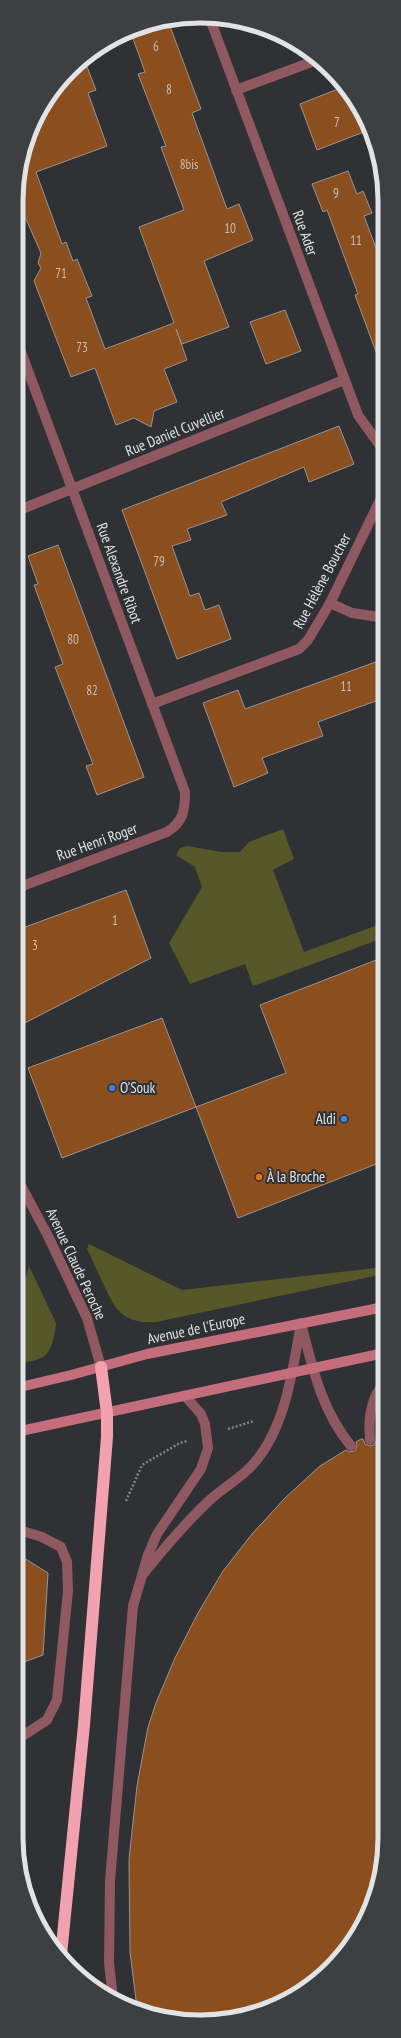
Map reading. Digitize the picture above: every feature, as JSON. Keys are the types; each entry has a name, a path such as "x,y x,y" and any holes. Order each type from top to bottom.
{"highway":[{"path":"62,1948 84,1725 107,1437 101,1367"}],"street":[{"name":"Rue Ader","path":"212,23 344,380 361,420 378,443"},
{"path":"236,90 312,62"},
{"name":"Rue Alexandre Ribot","path":"23,357 184,792 185,806 182,818"},
{"name":"Rue Daniel Cuvellier","path":"23,509 344,380"},
{"name":"Rue Hélène Boucher","path":"152,704 299,649 308,640 330,603 378,504"},
{"path":"330,603 352,613 378,617"},
{"name":"Rue Henri Roger","path":"23,886 167,832 176,826 182,818"},
{"name":"Avenue Claude Peroche","path":"23,1189 48,1236 87,1318 101,1367"},
{"name":"Avenue de l'Europe","path":"23,1386 154,1352 378,1308"},
{"path":"301,1323 322,1396 333,1422 351,1446"},
{"path":"141,1577 200,1510 244,1474 256,1462 273,1432 288,1397 301,1323"},
{"path":"23,1431 378,1354"},
{"path":"370,1440 369,1427 372,1402 378,1390"},
{"path":"113,1991 109,1933 111,1854 133,1606 141,1577 157,1534 201,1469 208,1448 207,1435 200,1414 185,1396"},
{"path":"23,1531 42,1537 61,1547 67,1562 68,1591 56,1700 47,1720 24,1735"}],"path":[{"path":"126,1502 142,1464 180,1442 281,1414"}],"green space":[{"path":"283,829 294,859 273,870 304,952 378,925 378,940 253,986 245,964 190,984 169,943 202,887 195,867 176,855 180,848 188,846 221,852 240,852 249,842"},
{"path":"89,1244 182,1290 378,1268 378,1275 156,1322 146,1322 126,1317 118,1310 87,1249"},
{"path":"29,1266 56,1323 56,1328 54,1339 47,1353 43,1357 34,1361 23,1362 23,1287"}],"building":[{"path":"170,26 201,109 192,113 227,209 239,204 253,240 204,261 229,327 182,344 176,329 187,360 164,369 177,402 154,411 151,427 134,418 116,425 95,368 71,377 34,281 41,268 38,263 41,253 26,219 23,220 23,189 26,166 32,143 41,122 53,102 67,83 86,65 96,90 88,93 107,146 36,172 62,244 66,242 73,261 77,259 92,296 86,298 105,349 174,323 139,227 184,210 161,147 166,146 138,74 145,72 133,37 143,32"},
{"path":"338,89 360,122 364,132 317,150 300,104"},
{"path":"348,171 357,194 363,191 372,213 364,216 378,253 378,357 355,295 358,294 327,210 323,212 312,184"},
{"path":"285,310 301,351 266,364 250,322"},
{"path":"339,426 354,464 309,482 304,467 221,502 227,515 187,529 191,540 172,546 190,596 199,593 205,610 219,605 231,639 177,659 122,510"},
{"path":"58,545 144,777 97,795 86,766 93,764 55,667 63,664 34,585 38,584 28,556"},
{"path":"378,661 378,700 318,722 323,736 262,758 268,773 234,787 203,703 238,690 245,709"},
{"path":"126,890 151,958 23,1024 23,928"},
{"name":"Aldi","path":"378,959 378,1163 238,1218 196,1107 286,1073 260,1005"},
{"name":"O’Souk","path":"162,1018 196,1107 62,1158 28,1068"},
{"path":"363,1439 365,1444 370,1446 374,1445 376,1441 378,1441 378,1849 375,1872 369,1895 360,1916 334,1955 309,1978 279,1997 258,2006 235,2012 212,2015 189,2015 166,2012 143,2006 136,2003 130,1952 129,1859 137,1786 148,1727 156,1703 175,1658 198,1613 223,1571 252,1534 285,1498 320,1466 346,1450 349,1452 355,1451 357,1446 356,1442"},
{"path":"23,1557 48,1573 43,1655 23,1662"}],"place":[{"name":"O’Souk","path":"112,1088"},
{"name":"Aldi","path":"344,1119"},
{"name":"À la Broche","path":"259,1177"}]}
